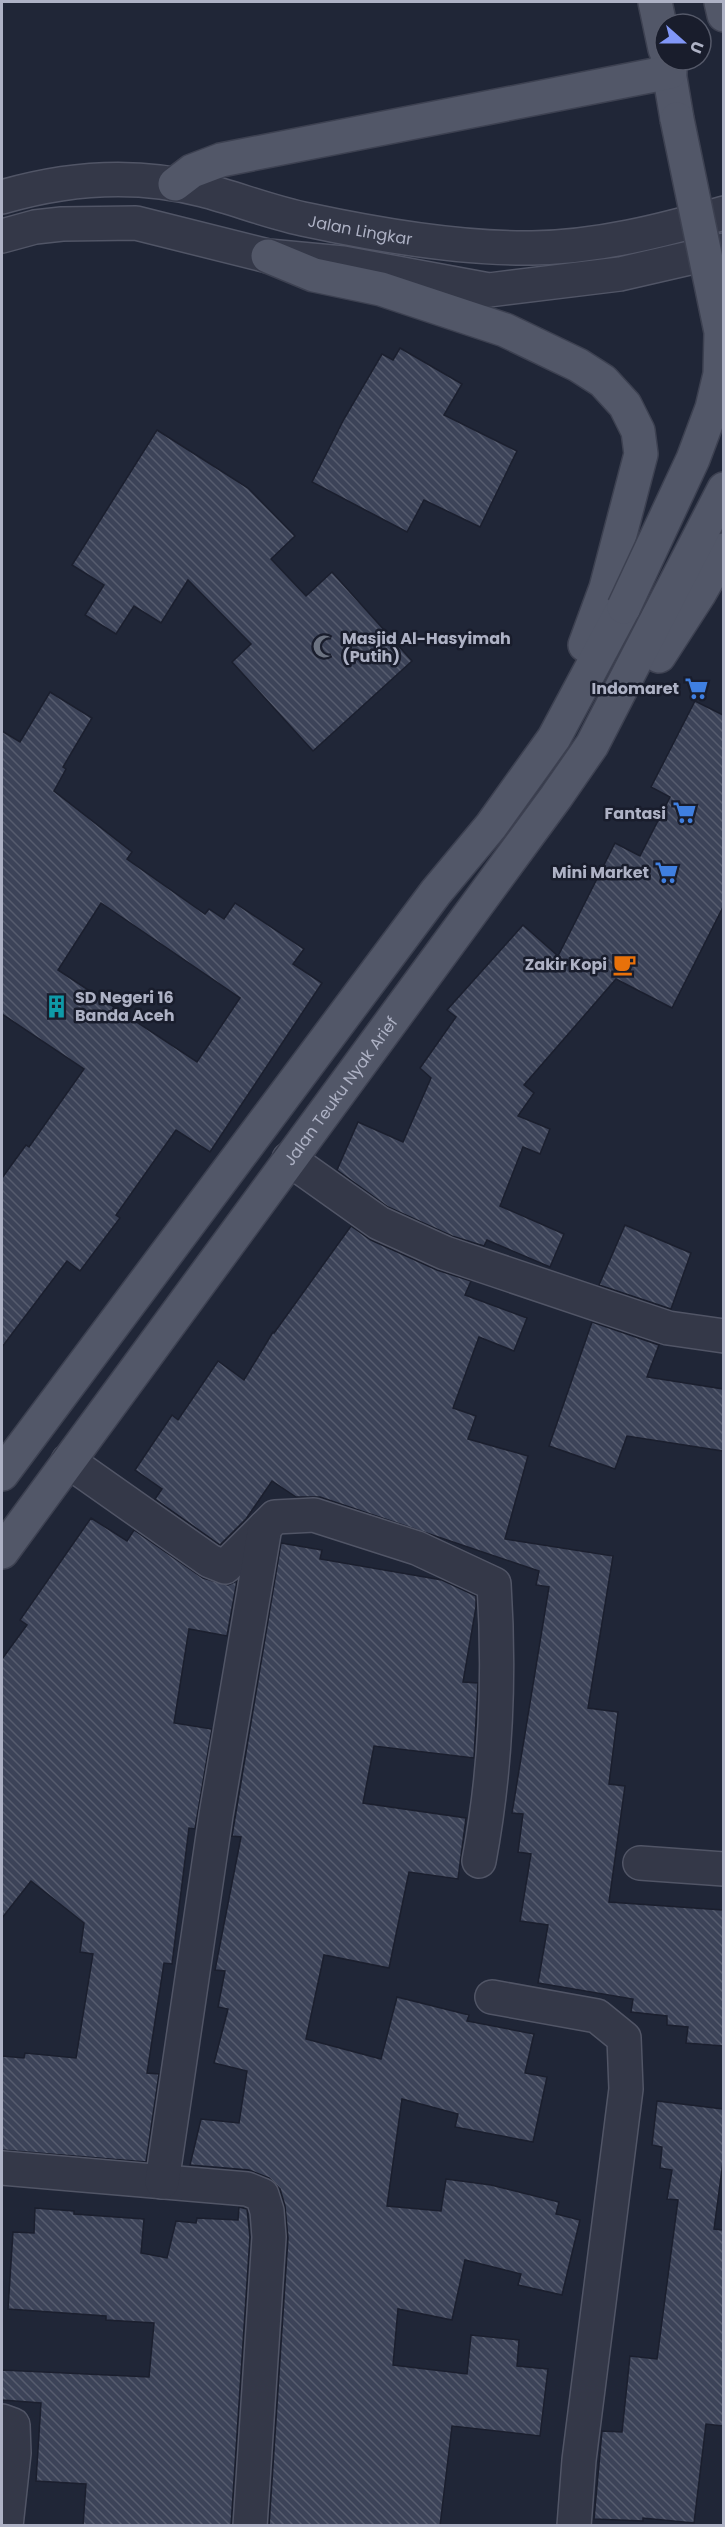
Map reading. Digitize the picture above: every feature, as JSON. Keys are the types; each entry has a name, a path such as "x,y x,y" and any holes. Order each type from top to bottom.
{"main road":[{"path":"721,2 723,15"},
{"path":"175,184 192,171 221,160 653,64"},
{"path":"2,1474 436,892 491,826 554,738 624,607 693,459 712,408 720,374 721,332 669,72"},
{"path":"268,256 314,275 392,292 505,330 578,365 603,381 625,405 638,431 641,454 636,480 606,588 554,738"},
{"name":"Jalan Teuku Nyak Arief","path":"2,1552 592,745 723,489"},
{"path":"592,745 668,645 723,550"}],"street":[{"name":"Jalan Lingkar","path":"2,197 56,184 130,180 175,184 306,220 433,241 532,248 598,242 653,233 723,213"},
{"path":"130,180 136,224"},
{"path":"2,236 35,227 62,224 136,224 268,256 343,263 489,290 620,274 723,250"},
{"path":"288,1159 379,1223 444,1253 668,1328 723,1336"},
{"path":"68,1461 210,1562 225,1567 275,1517 314,1515 417,1548 494,1584 497,1638 494,1747 486,1823 479,1861"},
{"path":"162,2182 216,1815 265,1527"},
{"path":"640,1863 723,1869"},
{"path":"492,1997 597,2016 624,2037 626,2089 579,2460 574,2526"},
{"path":"2,2168 247,2189 262,2195 267,2211 269,2237 250,2526"},
{"path":"2,2421 13,2425 14,2453 6,2526"}],"building":[{"path":"400,348 462,384 444,415 517,451 480,527 424,500 407,532 312,482 344,419 382,354 393,360"},
{"path":"157,430 248,488 295,536 271,559 306,596 332,572 412,661 313,751 232,662 251,644 188,580 161,623 134,606 116,634 85,615 104,585 72,565"},
{"path":"50,692 92,718 63,767 66,769 54,791 132,852 127,859 205,914 209,909 224,919 235,903 304,949 293,964 322,983 210,1152 176,1130 116,1215 120,1218 80,1271 67,1261 2,1347 2,1178 26,1145 29,1147 84,1069 2,1014 2,731 20,742","holes":["101,903 240,998 197,1062 58,970"]},
{"path":"695,701 723,715 723,907 672,1008 616,979 524,1085 534,1093 518,1116 550,1129 540,1154 523,1147 500,1206 564,1234 550,1267 487,1240 484,1246 452,1236 388,1207 337,1170 358,1122 403,1142 431,1078 420,1068 456,1017 447,1010 523,925 558,956 615,843 640,856 670,797 651,787"},
{"path":"625,1225 691,1253 671,1309 599,1285"},
{"path":"351,1226 371,1240 437,1270 471,1281 465,1295 527,1318 514,1351 479,1337 453,1408 476,1416 468,1439 528,1456 505,1539 613,1556 588,1708 618,1712 609,1784 625,1786 609,1902 723,1910 723,2046 686,2043 688,2027 667,2025 667,2016 631,2012 633,1999 538,1983 548,1925 520,1921 531,1854 518,1852 523,1814 512,1813 549,1587 536,1585 539,1571 320,1497 296,1497 272,1481 246,1519 220,1545 155,1499 162,1489 135,1470 172,1415 178,1420 218,1361 244,1380 273,1332"},
{"path":"592,1322 659,1345 647,1377 723,1389 723,1451 627,1436 615,1469 549,1446"},
{"path":"91,1518 127,1541 134,1530 203,1578 228,1585 237,1581 227,1636 189,1629 174,1723 212,1729 195,1829 189,1828 172,1964 164,1963 147,2073 159,2074 146,2162 2,2150 2,2056 24,2058 25,2053 76,2058 93,1954 80,1952 84,1923 31,1881 2,1918 2,1659 27,1625 20,1620"},
{"path":"281,1543 322,1550 320,1559 442,1580 476,1596 463,1682 478,1683 474,1758 374,1746 363,1803 466,1818 458,1879 409,1872 389,1968 324,1955 306,2039 381,2059 397,1997 469,2015 467,2021 534,2034 525,2073 547,2077 533,2142 455,2127 458,2114 402,2099 387,2206 441,2211 446,2179 491,2185 559,2202 556,2214 580,2220 562,2295 518,2285 521,2274 465,2260 452,2320 398,2309 393,2365 467,2374 471,2335 519,2340 517,2366 548,2369 540,2436 452,2426 440,2526 269,2526 288,2238 285,2206 280,2189 269,2178 249,2170 190,2165 201,2119 239,2123 247,2071 214,2063 228,2009 218,2007 225,1971 215,1970 241,1837 232,1836"},
{"path":"657,2101 723,2109 723,2162 714,2229 723,2230 723,2426 706,2424 694,2523 643,2518 643,2521 594,2519 602,2431 622,2432 630,2356 657,2359 678,2200 667,2199 672,2170 660,2168 662,2147 652,2145"},
{"path":"239,2207 247,2209 250,2237 231,2526 83,2526 86,2484 36,2481 41,2403 2,2400 2,2370 149,2377 154,2323 106,2320 106,2316 8,2309 13,2232 34,2233 35,2208 74,2211 74,2214 144,2219 141,2253 167,2258 176,2221 196,2223 197,2218 238,2220"}],"place":[{"name":"Masjid Al-Hasyimah (Putih)","path":"324,647"},
{"name":"Indomaret","path":"697,688"},
{"name":"Fantasi","path":"684,813"},
{"name":"Mini Market","path":"667,872"},
{"name":"Zakir Kopi","path":"625,964"},
{"name":"SD Negeri 16 Banda Aceh","path":"57,1006"}]}
